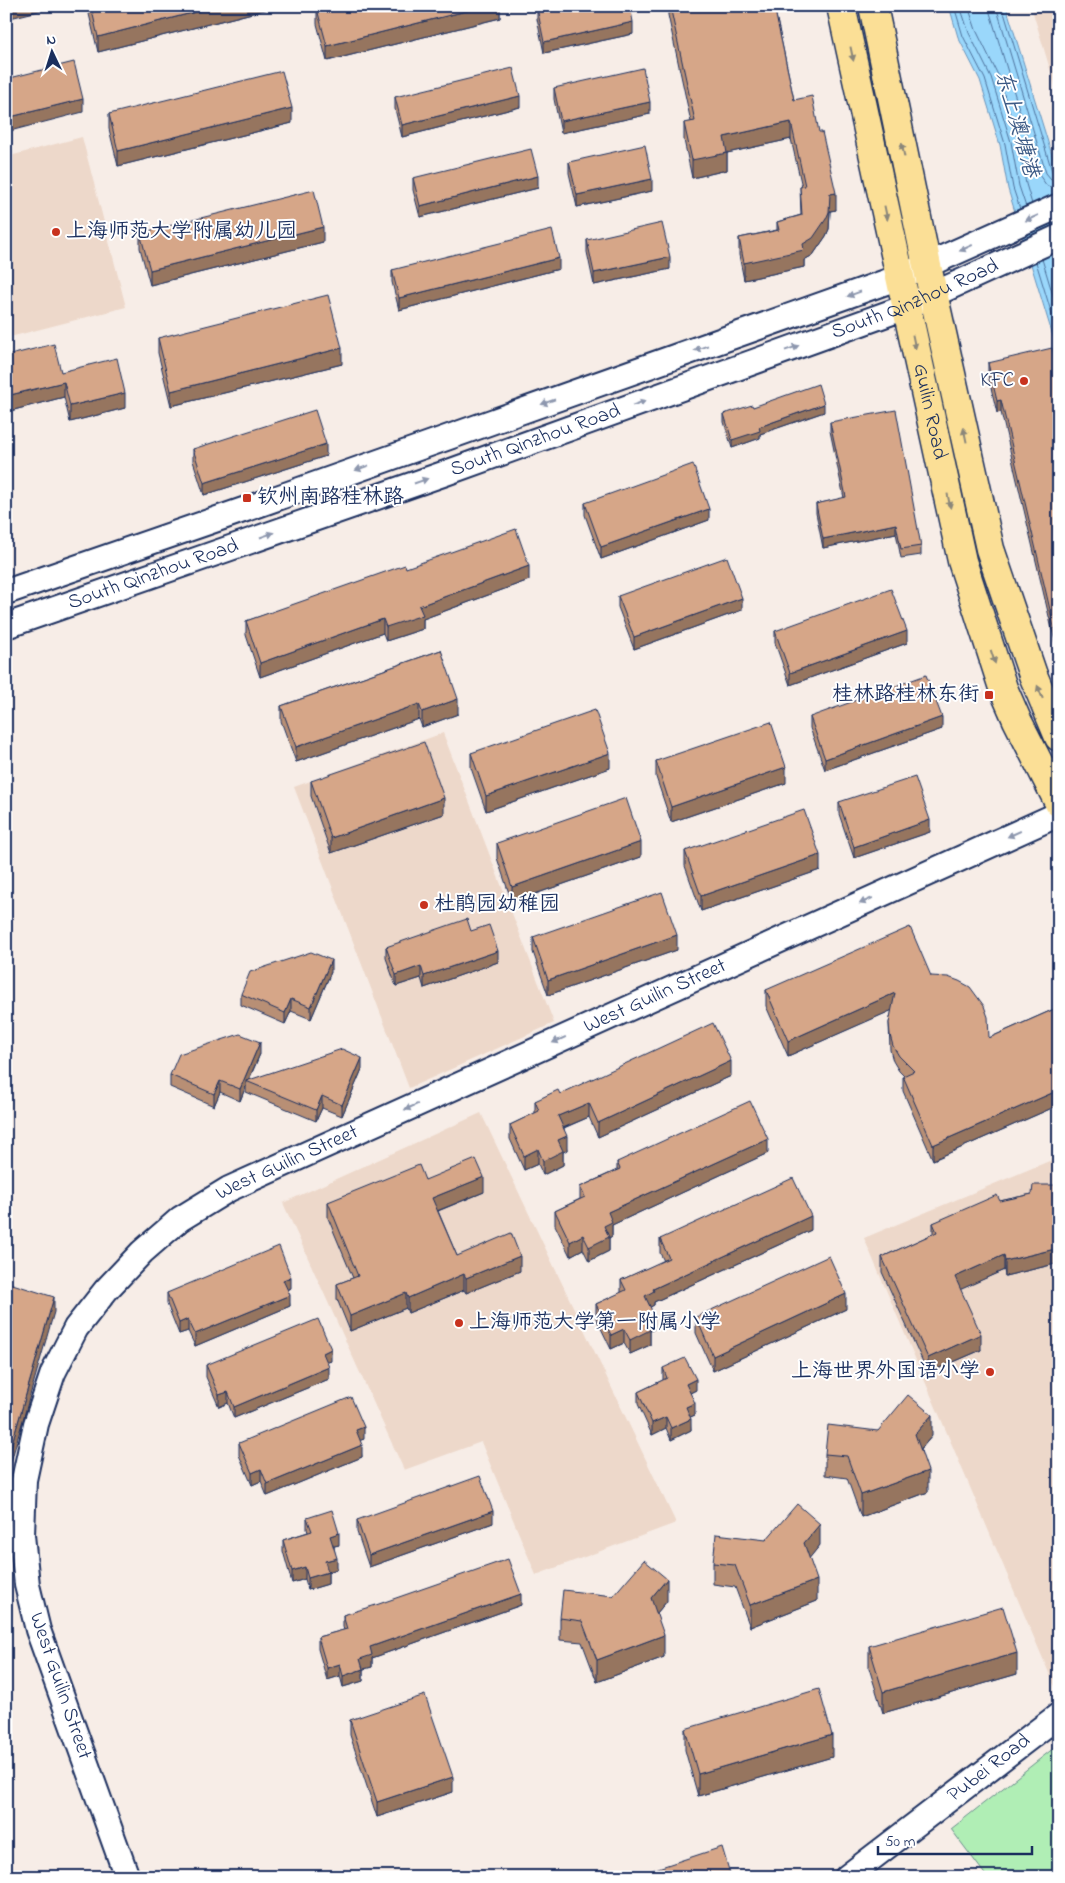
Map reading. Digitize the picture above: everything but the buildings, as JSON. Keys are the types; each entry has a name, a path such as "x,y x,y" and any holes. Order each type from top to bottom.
{"main road":[{"name":"Guilin Road","path":"842,6 962,562 1003,688 1059,803"},
{"name":"Guilin Road","path":"872,6 990,549 1034,675 1059,737"}],"street":[{"name":"South Qinzhou Road","path":"6,592 249,508 900,277 1059,206"},
{"name":"South Qinzhou Road","path":"6,626 443,474 906,307 1059,237"},
{"name":"West Guilin Street","path":"127,1877 38,1630 27,1585 22,1535 24,1480 36,1424 53,1373 76,1328 106,1290 142,1252 180,1219 230,1189 1059,814"},
{"name":"Pubei Road","path":"847,1877 1059,1715"}],"shaded area":[{"path":"1031,6 1059,6 1059,99"},
{"name":"上海师范大学附属幼儿园","path":"82,137 126,307 6,338 6,157"},
{"name":"杜鹃园幼稚园","path":"443,733 554,1023 409,1088 294,787"},
{"name":"上海师范大学第一附属小学","path":"481,1113 676,1523 536,1575 481,1442 404,1470 283,1203"},
{"name":"上海世界外国语小学","path":"1059,1157 1059,1684 1055,1687 864,1238"}],"green space":[{"path":"1059,1744 1059,1877 987,1877 951,1829"}],"water":[{"name":"东上澳塘港","path":"949,6 1006,6 1059,178 1059,356 1008,189 1000,145 980,80 958,37"}],"place":[{"name":"上海师范大学附属幼儿园","path":"56,232"},
{"name":"KFC","path":"1024,381"},
{"name":"钦州南路桂林路","path":"247,498"},
{"name":"桂林路桂林东街","path":"989,695"},
{"name":"杜鹃园幼稚园","path":"424,905"},
{"name":"上海师范大学第一附属小学","path":"459,1323"},
{"name":"上海世界外国语小学","path":"990,1372"}]}
